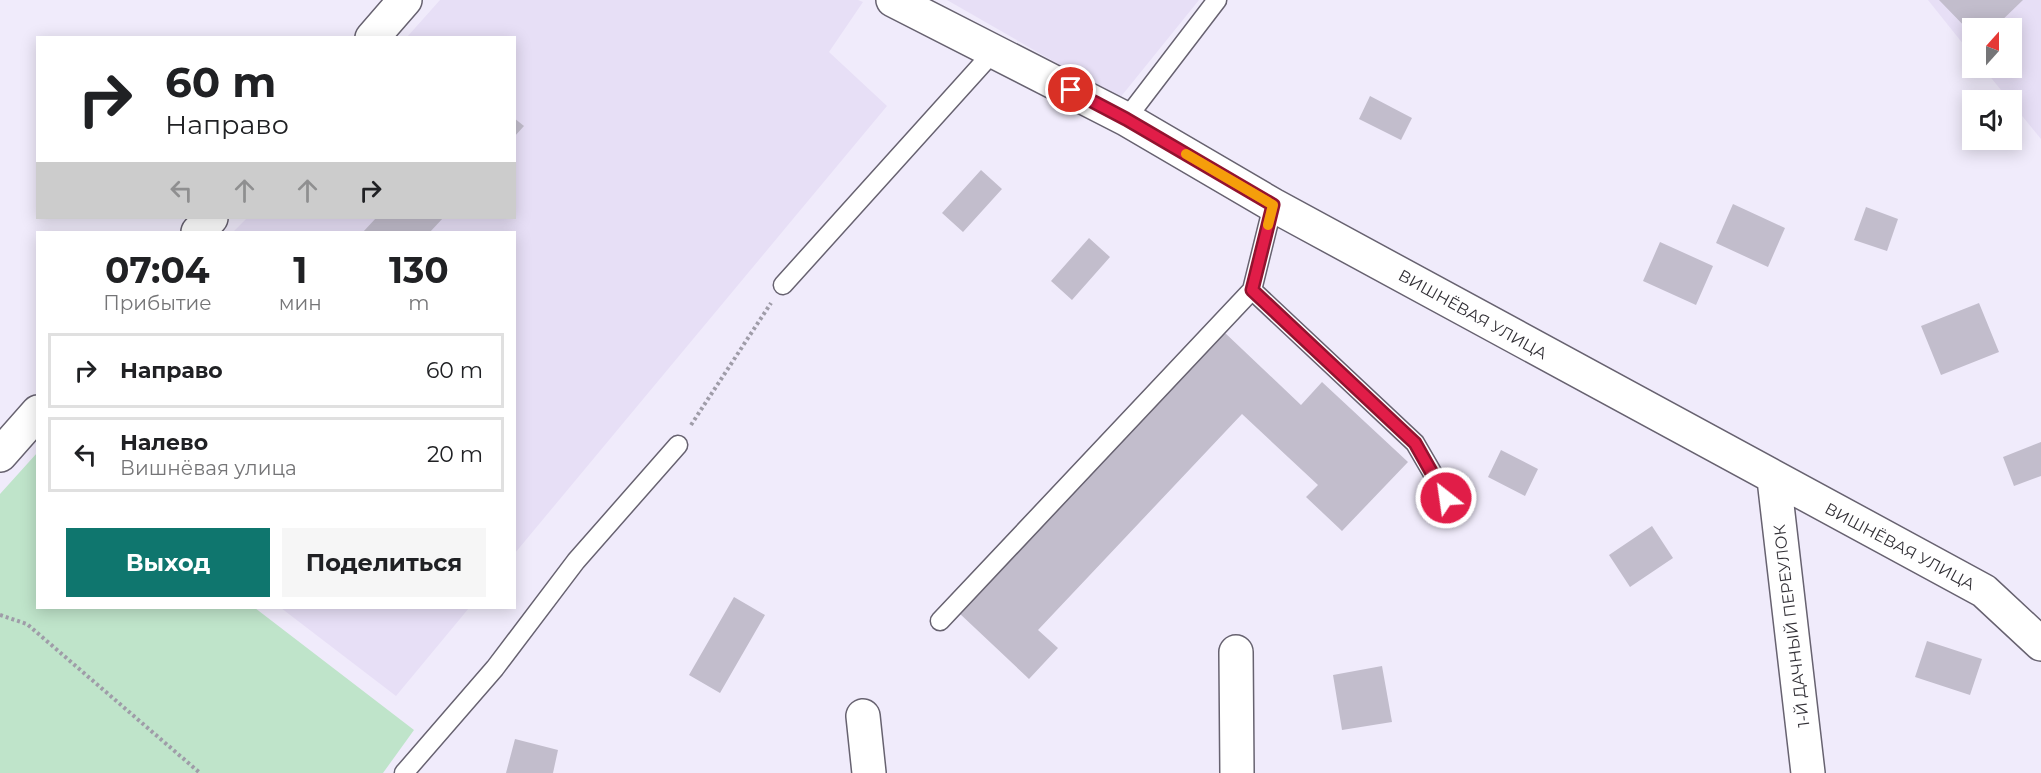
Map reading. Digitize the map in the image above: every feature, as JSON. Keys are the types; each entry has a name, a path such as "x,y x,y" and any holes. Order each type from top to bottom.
{"street":[{"path":"374,36 405,0"},
{"name":"ВИШНЁВАЯ УЛИЦА","path":"893,0 995,50 1126,119 1273,205 1984,591 2041,644"},
{"path":"199,231 210,219"},
{"path":"0,454 36,414"},
{"name":"1-Й ДАЧНЫЙ ПЕРЕУЛОК","path":"1774,479 1808,773"},
{"path":"1236,652 1237,773"},
{"path":"863,717 869,773"}],"lane":[{"path":"1126,119 1217,0"},
{"path":"783,285 995,50"},
{"path":"940,621 1252,290 1273,205"},
{"path":"1252,290 1415,443 1446,498"},
{"path":"404,773 495,668 576,561 678,445"}],"path":[{"path":"678,445 783,285"},
{"path":"0,615 27,624 200,773"}],"shaded area":[{"path":"440,0 858,0 863,2 829,52 887,106 516,552 516,231 234,231 246,219 516,219 516,36 408,36"},
{"path":"947,0 1199,0 1119,99"},
{"path":"1928,0 2041,0 2041,139 2022,116 2022,90 2001,90 1991,78 2022,78 2022,18 1962,18 1962,42"},
{"path":"282,609 468,609 396,696"}],"green space":[{"path":"36,454 36,609 256,609 414,730 383,773 0,773 0,494"}],"building":[{"path":"1939,0 2023,0 2004,18 1962,18 1962,24"},
{"path":"1370,96 1412,118 1401,140 1359,119"},
{"path":"516,120 524,126 516,135"},
{"path":"981,170 1002,189 963,232 942,213"},
{"path":"1733,204 1785,228 1768,267 1716,243"},
{"path":"1866,207 1898,219 1887,251 1854,240"},
{"path":"375,219 442,219 431,231 364,231"},
{"path":"1089,238 1110,257 1072,300 1051,281"},
{"path":"1660,242 1713,266 1696,305 1643,281"},
{"path":"1979,303 1999,352 1941,375 1921,326"},
{"path":"1223,331 1301,405 1322,382 1408,462 1342,531 1306,497 1318,485 1242,414 1038,630 1058,648 1029,679 958,612"},
{"path":"2041,442 2041,476 2014,486 2003,457"},
{"path":"1501,450 1538,469 1525,496 1488,477"},
{"path":"1652,526 1673,558 1630,587 1609,555"},
{"path":"734,597 765,615 720,693 689,675"},
{"path":"1927,641 1982,659 1970,695 1915,677"},
{"path":"1382,666 1392,722 1342,730 1333,675"},
{"path":"515,739 558,750 553,773 506,773"}],"slow traffic":[{"path":"1186,154 1273,205 1268,225"}],"route":[{"path":"1071,90 1126,119 1273,205 1252,290 1415,443 1446,498"}]}
